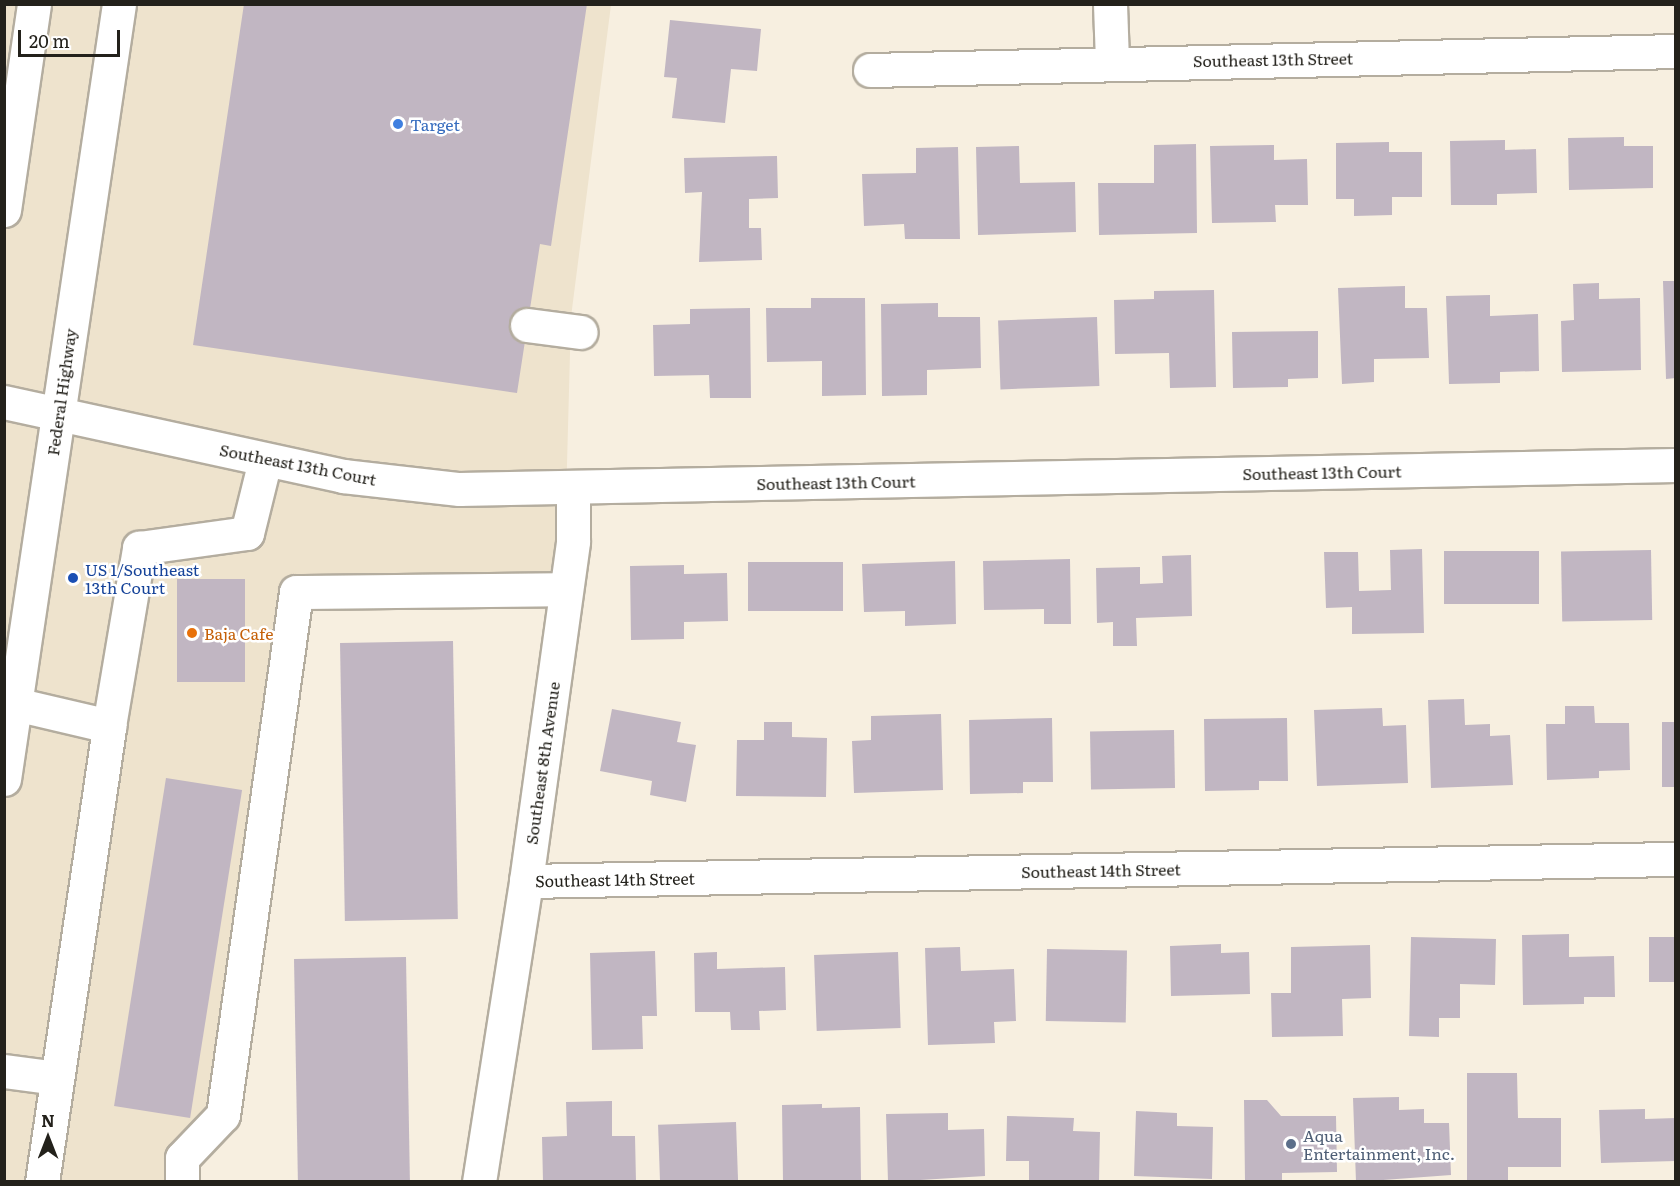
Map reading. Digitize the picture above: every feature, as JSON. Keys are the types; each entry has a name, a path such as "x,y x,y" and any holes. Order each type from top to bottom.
{"street":[{"path":"4,210 34,4"},
{"name":"Federal Highway","path":"4,779 119,4"},
{"path":"1110,4 1112,62"},
{"name":"Southeast 13th Street","path":"870,70 1112,62 1676,51"},
{"path":"528,325 581,332"},
{"name":"Southeast 13th Court","path":"4,402 344,476 459,489 1676,465"},
{"path":"42,1182 109,726 139,548 247,533 265,460"},
{"name":"Southeast 8th Avenue","path":"479,1182 526,881 573,541 573,487"},
{"path":"182,1182 182,1158 223,1115 296,592 566,589"},
{"path":"15,704 109,726"},
{"name":"Southeast 14th Street","path":"526,881 1676,859"},
{"path":"4,1071 57,1078"}],"shaded area":[{"path":"5,5 611,5 571,317 565,538 555,581 287,586 217,1110 171,1181 5,1182"}],"building":[{"name":"Target","path":"244,4 587,4 551,246 540,244 517,393 193,345"},
{"path":"670,20 761,29 757,71 731,69 725,123 672,118 677,78 664,77"},
{"path":"1624,137 1624,146 1653,146 1653,188 1569,190 1568,138"},
{"path":"1505,140 1505,150 1536,149 1537,193 1497,194 1497,205 1451,205 1450,141"},
{"path":"1389,142 1389,152 1422,152 1422,197 1392,197 1392,215 1354,216 1354,199 1336,199 1336,143"},
{"path":"1196,144 1197,233 1099,235 1098,183 1154,183 1154,145"},
{"path":"1274,145 1274,160 1307,159 1308,205 1275,205 1276,222 1212,223 1210,146"},
{"path":"1019,146 1020,183 1075,182 1076,232 978,235 976,147"},
{"path":"958,147 960,239 905,239 904,224 864,226 862,174 916,173 916,148"},
{"path":"777,156 778,198 749,199 749,228 761,228 762,260 699,262 702,192 685,193 684,158"},
{"path":"1663,281 1676,281 1676,378 1666,379"},
{"path":"1599,283 1599,299 1640,298 1641,370 1562,372 1561,321 1574,320 1573,284"},
{"path":"1405,286 1405,308 1427,308 1429,358 1374,359 1374,382 1342,384 1338,288"},
{"path":"1214,290 1216,387 1170,388 1169,353 1115,354 1114,300 1154,299 1154,291"},
{"path":"1490,295 1490,316 1538,314 1539,371 1500,372 1500,383 1449,384 1446,296"},
{"path":"811,298 865,298 866,395 822,396 822,361 767,362 766,308 811,308"},
{"path":"938,303 938,317 980,317 981,368 927,370 927,395 882,396 881,304"},
{"path":"750,308 751,398 710,398 709,375 654,376 653,325 690,324 690,309"},
{"path":"1097,317 1099,386 1000,389 998,320"},
{"path":"1318,331 1318,378 1288,379 1288,387 1233,388 1232,332"},
{"path":"1422,549 1424,633 1352,634 1352,607 1326,608 1324,552 1358,552 1359,591 1391,590 1390,550"},
{"path":"1651,550 1652,620 1562,622 1561,552"},
{"path":"1444,551 1539,551 1539,604 1444,604"},
{"path":"1191,555 1192,616 1136,618 1137,646 1113,646 1113,622 1097,623 1096,568 1140,567 1140,584 1163,583 1162,556"},
{"path":"1070,559 1071,624 1044,624 1044,609 984,610 983,561"},
{"path":"955,561 956,624 905,626 905,611 864,612 862,564"},
{"path":"748,562 843,562 843,611 748,611"},
{"path":"684,565 684,574 727,573 728,621 684,622 684,639 631,640 630,566"},
{"path":"177,579 245,579 245,682 177,682"},
{"path":"453,641 458,919 345,921 340,643"},
{"path":"1464,699 1465,725 1490,724 1490,736 1510,735 1513,785 1431,788 1428,700"},
{"path":"1565,706 1594,706 1595,723 1629,723 1630,770 1599,771 1599,778 1547,780 1546,724 1565,724"},
{"path":"1382,708 1383,726 1406,725 1408,783 1317,786 1314,710"},
{"path":"612,709 681,722 677,742 696,745 686,802 650,795 652,781 600,771"},
{"path":"941,714 943,790 854,793 852,741 871,740 871,716"},
{"path":"1052,718 1053,782 1023,782 1023,793 970,794 969,720"},
{"path":"1287,718 1288,781 1259,781 1259,790 1205,791 1204,719"},
{"path":"764,722 792,722 792,737 827,738 826,797 736,796 737,740 764,740"},
{"path":"1662,722 1676,722 1676,787 1662,787"},
{"path":"1174,730 1175,788 1091,789 1090,731"},
{"path":"166,778 242,790 190,1118 114,1106"},
{"path":"1569,934 1569,957 1614,956 1615,997 1584,997 1584,1004 1523,1005 1522,935"},
{"path":"1411,937 1496,939 1495,985 1460,984 1460,1018 1439,1018 1439,1037 1409,1036"},
{"path":"1649,937 1676,937 1676,982 1649,982"},
{"path":"1221,944 1221,953 1249,952 1250,994 1171,996 1170,946"},
{"path":"1370,945 1371,998 1342,999 1343,1036 1272,1037 1271,993 1291,993 1291,947"},
{"path":"960,947 961,971 1014,969 1016,1021 994,1022 995,1043 928,1045 925,948"},
{"path":"1047,949 1127,950 1126,1022 1046,1021"},
{"path":"655,951 657,1016 642,1016 643,1049 592,1050 590,953"},
{"path":"717,952 717,969 785,967 786,1010 759,1011 760,1030 731,1030 730,1012 695,1012 694,953"},
{"path":"898,952 901,1028 817,1031 814,955"},
{"path":"406,957 410,1182 298,1182 294,959"},
{"path":"1467,1073 1517,1073 1518,1118 1561,1118 1561,1167 1508,1167 1508,1182 1467,1182"},
{"path":"1399,1097 1399,1110 1424,1109 1424,1123 1449,1123 1451,1175 1356,1182 1353,1098"},
{"name":"Aqua Entertainment, Inc.","path":"1244,1100 1267,1100 1281,1116 1336,1116 1337,1172 1282,1173 1282,1182 1245,1182"},
{"path":"612,1101 612,1136 635,1136 636,1182 543,1182 542,1137 567,1136 566,1102"},
{"path":"822,1104 822,1108 860,1107 861,1182 783,1182 782,1105"},
{"path":"1645,1109 1645,1119 1676,1118 1676,1161 1601,1163 1599,1110"},
{"path":"1136,1111 1177,1113 1177,1126 1213,1127 1212,1179 1134,1176"},
{"path":"948,1113 948,1130 984,1129 985,1176 888,1182 886,1114"},
{"path":"1007,1116 1074,1118 1073,1131 1100,1132 1099,1182 1029,1182 1029,1161 1006,1161"},
{"path":"736,1122 738,1182 660,1182 658,1125"}],"place":[{"name":"Target","path":"398,124"},
{"name":"US 1/Southeast 13th Court","path":"73,578"},
{"name":"Baja Cafe","path":"192,633"},
{"name":"Aqua Entertainment, Inc.","path":"1291,1144"}]}
